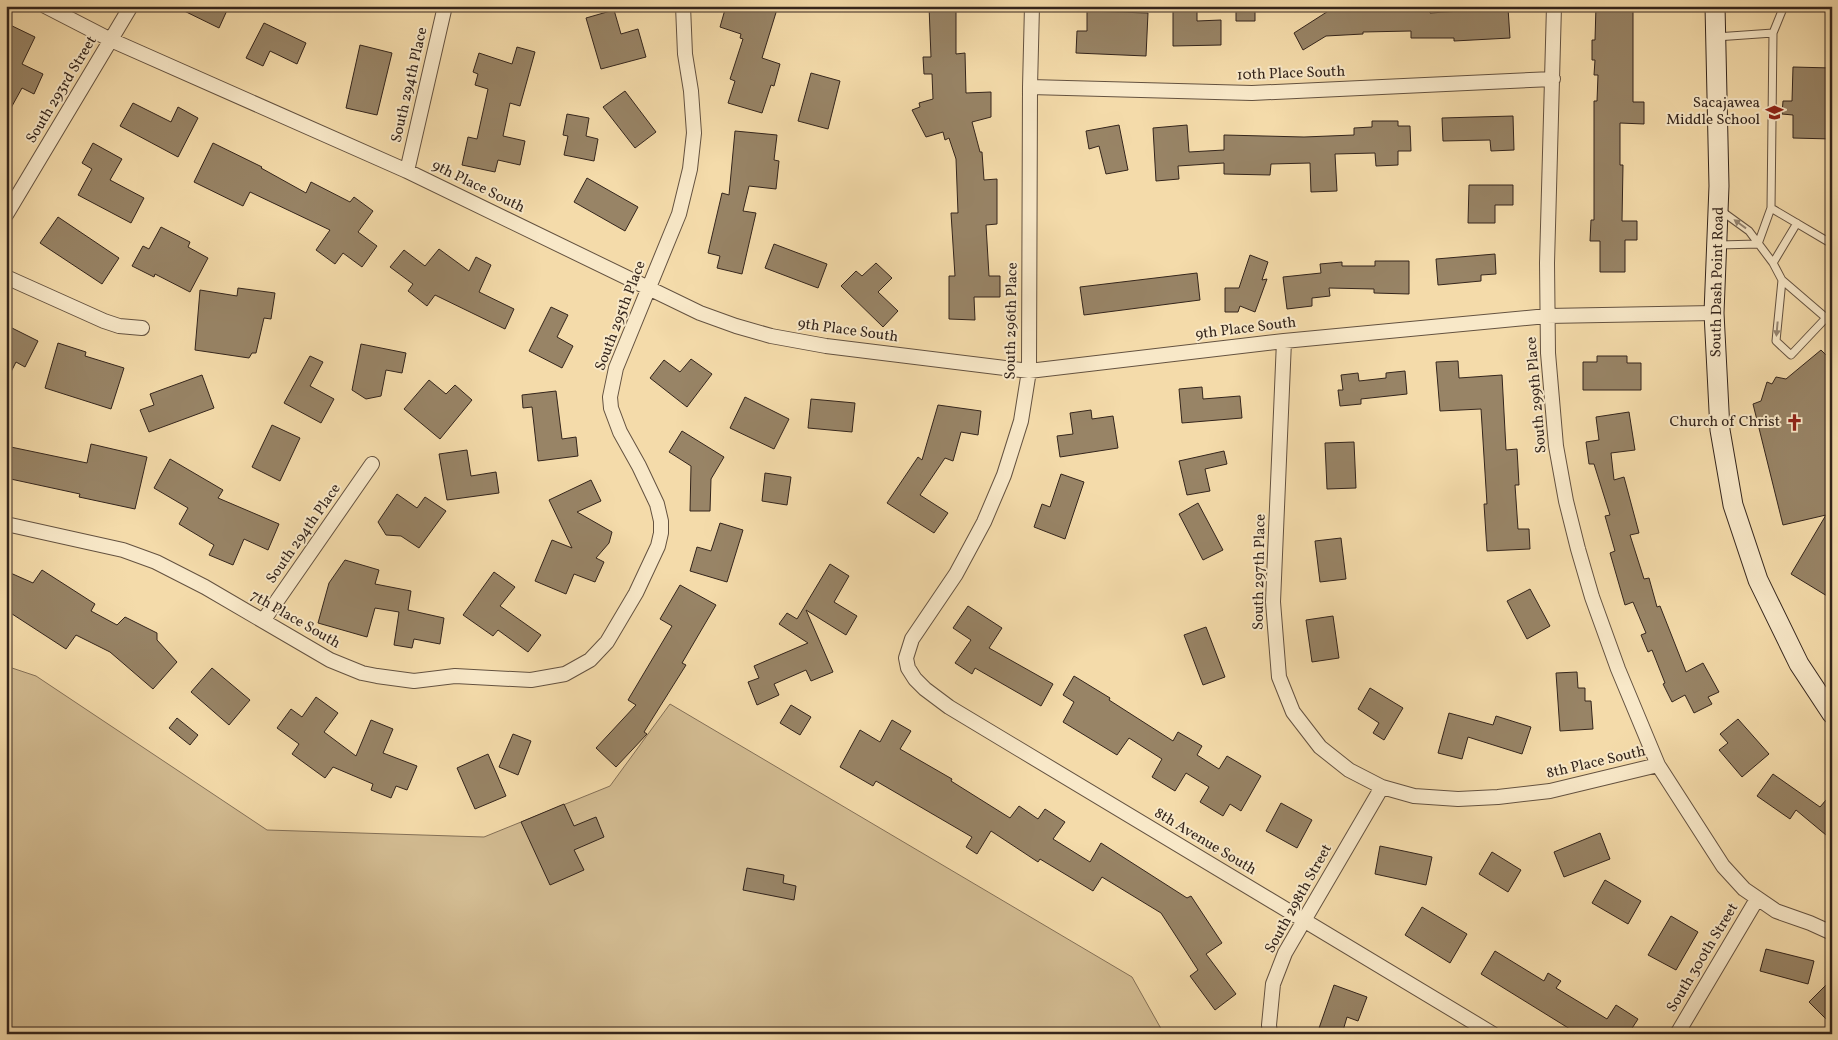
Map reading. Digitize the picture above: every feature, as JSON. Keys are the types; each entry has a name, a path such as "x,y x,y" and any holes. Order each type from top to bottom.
{"main road":[{"name":"South Dash Point Road","path":"1715,6 1718,208 1714,313 1720,430 1733,505 1758,580 1798,664 1832,714"}],"street":[{"name":"9th Place South","path":"45,6 111,40 407,171 700,313 772,336 826,346 1029,371 1284,341 1547,316 1714,313"},
{"name":"South 293rd Street","path":"6,216 131,6"},
{"name":"South 294th Place","path":"407,171 445,6"},
{"name":"South 295th Place","path":"579,668 598,653 615,628 636,593 658,546 661,533 661,521 657,504 620,432 611,408 610,397 616,368 679,214 690,169 694,133 691,92 685,54 683,6"},
{"name":"South 296th Place","path":"908,668 907,653 912,639 956,574 984,522 1004,475 1021,421 1029,371 1032,6"},
{"name":"South 299th Place","path":"1554,6 1547,316 1548,353 1556,446 1575,539 1592,596 1615,660 1658,765"},
{"name":"10th Place South","path":"1030,87 1252,93 1553,78"},
{"path":"6,277 104,321 119,326 142,328"},
{"name":"South 297th Place","path":"1284,341 1273,602 1279,677 1293,712 1320,746 1348,770 1382,787"},
{"name":"South 294th Place","path":"263,621 372,464"},
{"name":"7th Place South","path":"6,524 103,545 139,555 189,578 330,660 362,673 395,680 414,681 455,676 531,680 549,678 579,668"},
{"name":"8th Avenue South","path":"908,668 920,684 949,707 1493,1034"},
{"name":"8th Place South","path":"1382,787 1414,796 1458,799 1498,797 1550,791 1658,765 1736,882 1776,911 1832,934"},
{"name":"South 298th Street","path":"1270,1034 1269,1025 1273,984 1285,953 1382,787"},
{"name":"South 300th Street","path":"1677,1034 1757,899"}],"lane":[{"path":"1758,244 1771,208 1773,33 1784,10 1784,6"},
{"path":"1715,38 1773,33"},
{"path":"1718,208 1749,231 1773,263 1782,280 1828,321 1791,355 1776,341 1782,280"},
{"path":"1771,208 1832,244"},
{"path":"1773,263 1797,223"},
{"path":"1717,245 1758,244"}],"shaded area":[{"path":"6,666 36,676 267,830 484,837 610,786 670,704 1132,977 1164,1034 6,1034"}],"building":[{"path":"174,6 229,6 219,28"},
{"path":"726,6 778,6 762,58 780,64 774,86 771,85 762,113 728,103 735,81 730,79 743,39 740,38 741,34 720,27"},
{"path":"929,6 956,6 956,54 965,53 966,93 991,92 991,117 972,122 980,152 982,152 984,180 997,179 997,224 986,225 989,276 1000,276 1000,297 974,297 975,320 949,319 949,276 955,276 951,213 958,213 956,159 949,138 945,140 943,132 926,137 912,110 920,107 919,103 933,99 932,74 924,74 923,57 931,57"},
{"path":"1236,6 1255,6 1255,21 1236,21"},
{"path":"1430,6 1430,13 1508,8 1510,38 1454,41 1454,38 1411,38 1411,31 1363,32 1363,34 1326,36 1303,50 1294,33 1333,8"},
{"path":"1596,6 1621,6 1621,8 1633,9 1633,102 1644,102 1644,124 1620,123 1620,165 1623,165 1622,221 1637,221 1637,240 1625,240 1625,272 1600,272 1600,241 1590,241 1591,220 1594,220 1594,101 1597,101 1598,75 1594,75 1595,60 1592,60 1592,40 1595,40"},
{"path":"1197,8 1197,21 1221,20 1221,45 1173,46 1173,9"},
{"path":"614,10 621,34 638,29 646,57 601,69 586,18"},
{"path":"1087,11 1148,13 1146,56 1076,53 1077,31 1087,31"},
{"path":"6,23 35,37 22,64 43,74 34,94 22,88 6,117"},
{"path":"264,23 306,43 297,64 270,51 263,66 246,58"},
{"path":"360,45 392,53 377,115 346,108"},
{"path":"517,47 535,52 520,106 510,103 503,136 525,141 520,165 498,160 495,172 462,165 468,137 477,139 488,89 475,85 478,74 473,72 479,53 512,64"},
{"path":"1793,67 1832,68 1832,139 1793,138 1793,115 1782,114 1783,101 1792,101"},
{"path":"811,73 840,81 828,129 798,121"},
{"path":"625,91 656,132 635,148 603,107"},
{"path":"133,103 171,122 178,107 198,118 178,157 120,126"},
{"path":"567,114 589,118 586,136 598,139 594,161 564,155 568,136 563,135"},
{"path":"1513,116 1514,150 1491,151 1490,140 1443,141 1442,118"},
{"path":"1372,121 1398,121 1398,126 1410,126 1411,151 1398,151 1398,165 1376,166 1375,153 1335,154 1337,191 1311,192 1310,163 1271,164 1270,175 1224,174 1224,163 1178,166 1179,179 1156,181 1153,128 1187,125 1189,152 1224,150 1224,135 1304,137 1354,135 1354,128 1372,127"},
{"path":"1119,125 1128,170 1106,174 1099,146 1089,149 1086,131"},
{"path":"735,131 777,135 774,160 779,161 776,189 749,186 743,211 756,213 742,274 717,268 720,256 708,253 722,193 729,195"},
{"path":"93,143 122,159 110,180 144,198 131,223 78,195 92,169 82,163"},
{"path":"213,143 262,167 306,193 311,182 350,202 354,197 373,211 358,232 377,246 362,267 343,253 335,264 316,250 330,230 250,192 243,206 194,182"},
{"path":"587,178 638,207 625,231 574,202"},
{"path":"1469,185 1513,185 1513,205 1495,205 1495,223 1468,223"},
{"path":"58,217 119,258 102,284 40,243"},
{"path":"161,227 190,242 188,247 208,258 190,292 155,274 154,277 132,266 143,246 149,249"},
{"path":"774,244 827,264 818,288 765,268"},
{"path":"439,249 469,271 476,257 491,265 479,292 514,309 505,329 435,295 427,306 408,291 413,284 390,267 404,250 425,266"},
{"path":"1495,254 1496,274 1481,275 1481,281 1438,285 1436,259"},
{"path":"1250,255 1268,262 1262,280 1267,279 1255,312 1240,306 1238,312 1225,312 1225,288 1239,288"},
{"path":"1375,261 1409,261 1409,294 1374,293 1374,289 1329,288 1330,296 1312,298 1312,306 1287,309 1283,277 1321,273 1320,264 1342,262 1342,266 1375,266"},
{"path":"876,263 892,278 878,292 898,311 883,327 841,286 856,271 862,276"},
{"path":"1197,273 1200,300 1084,315 1080,287"},
{"path":"238,288 275,293 271,319 264,318 256,353 252,353 249,358 195,350 200,290 237,296"},
{"path":"551,307 568,315 557,337 573,346 562,368 529,351"},
{"path":"6,325 38,341 25,367 16,362 6,382"},
{"path":"58,343 86,352 85,356 124,368 111,409 45,388"},
{"path":"361,344 406,353 402,373 386,370 381,396 366,399 352,390"},
{"name":"Church of Christ","path":"1821,350 1832,361 1832,599 1791,574 1826,515 1783,525 1753,404 1761,401 1767,382 1772,384 1776,377 1786,379"},
{"path":"310,356 323,362 310,386 334,399 321,423 284,403"},
{"path":"1597,356 1627,356 1627,363 1641,363 1641,390 1583,390 1583,362 1597,362"},
{"path":"691,359 712,374 687,407 650,378 664,360 680,372"},
{"path":"1458,361 1459,378 1502,375 1506,450 1517,449 1519,485 1515,485 1518,529 1529,529 1530,549 1487,551 1484,504 1487,504 1481,409 1440,411 1436,362"},
{"path":"1405,371 1407,394 1361,399 1361,404 1340,406 1338,390 1343,390 1341,375 1358,373 1359,381 1386,378 1386,373"},
{"path":"202,375 214,408 149,432 140,410 154,405 150,394"},
{"path":"429,380 446,394 455,385 472,400 440,439 404,409"},
{"path":"1202,387 1203,399 1240,396 1242,418 1182,423 1179,389"},
{"path":"556,391 562,439 576,437 578,456 538,461 532,407 523,408 522,395"},
{"path":"745,397 789,419 774,449 730,428"},
{"path":"811,399 855,403 852,432 808,428"},
{"path":"938,405 981,411 978,435 961,432 953,461 945,458 920,495 948,513 934,533 887,503 918,457 922,460"},
{"path":"1091,410 1092,419 1113,416 1118,448 1060,457 1057,436 1073,434 1070,413"},
{"path":"1629,412 1635,450 1611,453 1614,480 1624,477 1639,533 1630,535 1644,579 1649,578 1657,607 1660,606 1686,672 1703,663 1719,692 1708,697 1712,704 1694,713 1685,695 1672,702 1663,684 1665,683 1652,650 1648,652 1641,635 1646,633 1633,602 1625,605 1610,553 1615,551 1605,516 1610,515 1594,464 1589,464 1586,442 1599,440 1596,417"},
{"path":"272,425 300,438 280,481 252,467"},
{"path":"682,431 724,457 711,479 710,511 690,511 691,466 669,452"},
{"path":"1354,442 1356,488 1327,489 1325,443"},
{"path":"91,444 147,457 135,509 79,497 80,494 6,478 6,446 87,463"},
{"path":"467,450 471,476 496,472 499,493 447,500 439,454"},
{"path":"1224,451 1227,464 1205,469 1210,491 1187,495 1179,461"},
{"path":"170,459 223,490 218,498 279,524 268,550 244,539 233,565 209,555 214,545 179,524 188,508 154,488"},
{"path":"765,473 791,477 787,505 762,501"},
{"path":"1061,474 1084,482 1065,539 1034,527 1042,504 1050,507"},
{"path":"591,480 601,501 577,512 612,532 609,543 596,558 604,562 595,582 574,574 566,594 535,581 552,540 572,548 549,500"},
{"path":"397,494 417,508 425,497 446,511 419,548 401,536 386,535 378,522"},
{"path":"1198,503 1223,550 1203,560 1179,514"},
{"path":"720,523 743,530 727,582 690,571 697,547 711,551"},
{"path":"1341,538 1346,579 1320,582 1315,541"},
{"path":"345,560 379,570 375,584 411,591 408,610 444,618 440,644 414,639 412,648 394,645 399,612 375,608 367,637 318,623 329,583"},
{"path":"830,564 849,576 834,602 857,616 846,635 806,610 833,672 811,681 806,670 774,684 779,695 757,705 748,682 759,678 754,666 808,643 779,624 787,613 797,619"},
{"path":"42,570 95,604 91,611 117,625 125,617 157,633 157,640 177,662 153,689 110,652 76,635 66,649 6,610 6,571 33,583"},
{"path":"494,572 515,587 500,606 541,635 528,652 498,630 493,636 463,615"},
{"path":"680,585 716,605 682,663 686,665 644,732 647,734 616,767 596,748 636,705 628,700 672,626 660,619"},
{"path":"1530,589 1550,626 1527,639 1507,601"},
{"path":"968,606 1002,628 989,648 1053,684 1041,706 975,668 972,674 955,663 971,640 953,628"},
{"path":"1333,616 1339,658 1312,662 1306,620"},
{"path":"1206,627 1225,677 1203,685 1184,635"},
{"path":"212,668 250,700 229,725 191,692"},
{"path":"1577,672 1578,688 1585,688 1585,701 1591,701 1593,729 1560,731 1556,673"},
{"path":"1074,676 1173,741 1178,732 1202,746 1197,755 1219,769 1227,756 1261,776 1241,811 1230,804 1223,816 1200,802 1209,787 1186,773 1175,791 1152,777 1162,759 1129,738 1117,755 1063,722 1074,702 1063,695"},
{"path":"1370,688 1403,708 1384,740 1373,733 1379,723 1358,709"},
{"path":"316,697 338,713 324,732 356,756 371,720 393,729 383,753 417,766 407,790 396,786 391,798 371,790 373,784 333,767 325,778 292,754 299,744 277,728 291,709 302,717"},
{"path":"791,705 811,717 800,735 780,723"},
{"path":"1449,713 1493,725 1496,716 1531,727 1522,754 1468,737 1462,759 1438,753"},
{"path":"177,718 198,735 190,745 169,728"},
{"path":"1738,719 1769,754 1742,777 1719,750 1728,743 1720,734"},
{"path":"892,720 911,731 900,749 952,779 951,781 1010,818 1019,806 1038,819 1045,809 1065,822 1053,839 1090,862 1101,843 1187,898 1191,896 1222,943 1206,954 1236,994 1215,1010 1190,976 1198,970 1161,913 1102,877 1093,891 1040,859 1038,862 991,831 977,854 966,847 972,837 876,781 873,786 840,767 860,730 880,742"},
{"path":"513,734 531,741 518,775 499,767"},
{"path":"488,754 506,796 475,809 457,768"},
{"path":"1773,774 1820,807 1832,793 1832,840 1796,810 1790,819 1757,796"},
{"path":"1281,803 1312,820 1297,848 1266,831"},
{"path":"564,804 574,826 596,817 604,837 574,850 584,870 550,885 521,822"},
{"path":"1600,833 1610,859 1564,877 1554,852"},
{"path":"1380,846 1432,857 1426,885 1375,874"},
{"path":"1492,852 1521,870 1508,892 1479,874"},
{"path":"747,868 784,875 783,883 796,886 794,900 743,890"},
{"path":"1605,880 1641,901 1628,924 1592,903"},
{"path":"1422,907 1467,934 1450,963 1405,935"},
{"path":"1671,916 1698,932 1676,970 1648,955"},
{"path":"1766,949 1814,961 1808,984 1760,971"},
{"path":"1495,951 1544,981 1548,973 1561,981 1556,988 1607,1019 1616,1005 1638,1019 1629,1033 1631,1034 1578,1034 1481,974"},
{"path":"1832,979 1832,1025 1809,1002"},
{"path":"1334,985 1367,997 1358,1021 1347,1017 1342,1034 1317,1034"}],"place":[{"name":"Sacajawea Middle School","path":"1774,112"},
{"name":"Church of Christ","path":"1794,422"}]}
